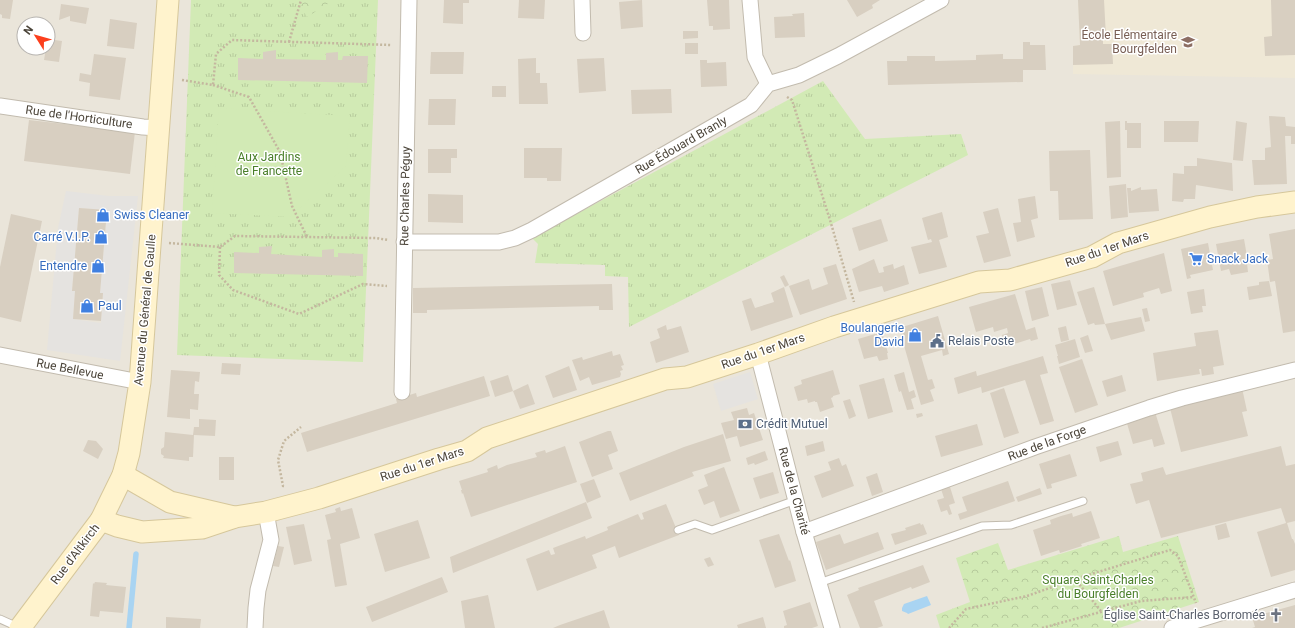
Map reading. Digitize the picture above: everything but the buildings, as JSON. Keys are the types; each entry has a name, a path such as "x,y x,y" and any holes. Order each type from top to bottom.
{"main road":[{"name":"Avenue du Général de Gaulle","path":"123,475 129,453 140,382 168,0"},
{"name":"Rue du 1er Mars","path":"101,520 117,526 142,532 202,528 235,517 266,512 319,498 467,450 487,438 665,379 687,377 834,327 979,282 1010,280 1092,257 1118,243 1210,217 1257,207 1295,202"},
{"name":"Rue du 1er Mars","path":"123,475 170,502 235,517"},
{"name":"Rue d'Altkirch","path":"20,628 101,520 123,475"}],"street":[{"name":"Rue Charles Péguy","path":"402,392 409,0"},
{"path":"582,0 583,33"},
{"path":"750,0 755,57 768,84 806,72 941,0"},
{"name":"Rue Édouard Branly","path":"404,242 499,242 515,238 532,230 751,105 768,84"},
{"name":"Rue de l'Horticulture","path":"0,106 158,128"},
{"name":"Rue de la Charité","path":"758,354 804,532 832,628"},
{"name":"Rue Bellevue","path":"0,355 140,382"},
{"name":"Rue de la Forge","path":"804,532 1036,447 1149,408 1182,398 1295,370"},
{"path":"255,628 258,590 271,540 266,512"},
{"path":"1172,628 1295,590"}],"lane":[{"path":"678,530 695,524 712,530 796,500"},
{"path":"819,583 982,526 1011,525 1083,501"},
{"path":"0,619 20,628"}],"path":[{"path":"289,42 301,0"},
{"path":"213,85 216,54 232,40 408,46"},
{"path":"162,77 213,85 250,97 280,152 292,206 307,237"},
{"path":"768,84 792,100 830,220 859,319"},
{"path":"151,242 220,247 235,236 376,238 404,242"},
{"path":"220,247 219,275 232,290 299,314 363,284 404,288"},
{"path":"283,486 278,460 284,441 301,427"},
{"path":"948,628 966,609 1026,596 1075,579 1170,550 1178,556 1203,618"},
{"path":"1075,579 1101,611"},
{"path":"1042,628 1141,601 1194,597"}],"shaded area":[{"path":"0,0 1295,0 1295,628 0,628"},
{"name":"École Elémentaire Bourgfelden","path":"1078,0 1295,0 1295,78 1073,74 1073,46 1080,45"},
{"path":"66,191 109,196 138,196 120,361 47,350 58,228","holes":["79,208 107,210 100,293 103,294 101,323 73,319 75,291 72,291"]},
{"path":"750,372 758,399 721,411 713,384"}],"green space":[{"path":"191,0 378,0 363,362 177,355"},
{"path":"297,0 334,0 307,17"},
{"path":"823,81 865,139 961,134 968,155 629,327 628,277 605,276 605,265 535,263 538,244 532,238"},
{"name":"Aux Jardins de Francette","path":"219,108 350,116 346,166 290,217 212,213"},
{"name":"Square Saint-Charles du Bourgfelden","path":"1119,536 1123,552 1178,536 1199,602 1119,628 940,628 936,615 970,602 956,558 998,543 1008,570"}],"water":[{"path":"927,596 931,605 908,614 902,611 904,604"}],"waterway":[{"path":"129,628 136,554"}],"place":[{"name":"École Elémentaire Bourgfelden","path":"1188,42"},
{"name":"Swiss Cleaner","path":"103,215"},
{"name":"Carré V.I.P.","path":"101,237"},
{"name":"Snack Jack","path":"1196,259"},
{"name":"Entendre","path":"98,266"},
{"name":"Paul","path":"87,306"},
{"name":"Boulangerie David","path":"915,335"},
{"name":"Relais Poste","path":"937,341"},
{"name":"Crédit Mutuel","path":"745,424"},
{"name":"Église Saint-Charles Borromée","path":"1276,615"}]}
